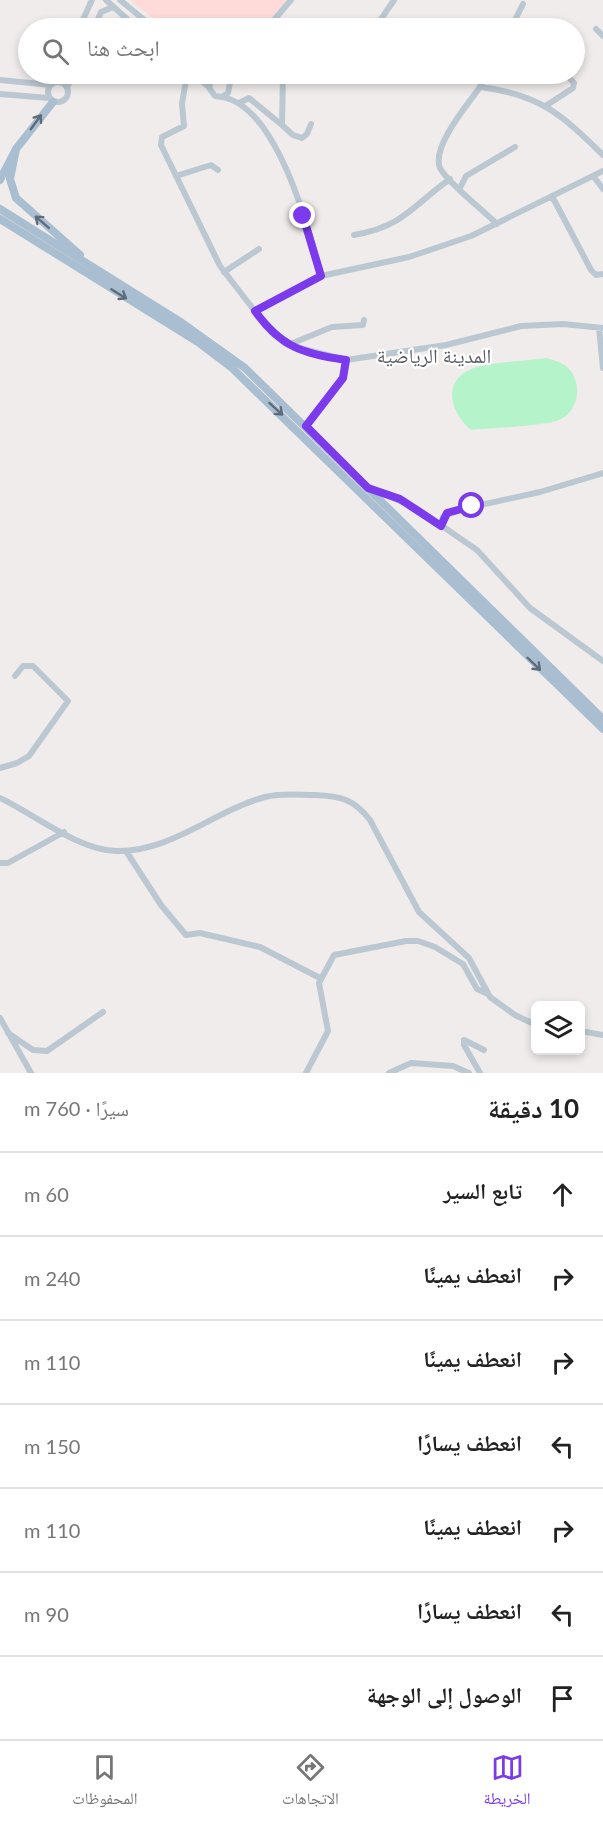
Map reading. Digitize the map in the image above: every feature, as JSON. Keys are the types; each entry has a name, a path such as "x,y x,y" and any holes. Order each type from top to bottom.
{"main road":[{"path":"0,180 16,149 51,100"},
{"path":"16,149 10,179 16,198 102,274"},
{"path":"0,209 198,342 231,367 603,729"},
{"path":"0,219 102,274 182,323 233,358 306,426 506,627 603,719"}],"street":[{"path":"84,18 92,0"},
{"path":"106,0 123,17 130,8"},
{"path":"120,0 142,18"},
{"path":"276,18 291,0"},
{"path":"382,18 394,0"},
{"path":"516,18 523,4"},
{"path":"98,18 101,12 113,8"},
{"path":"596,28 603,36"},
{"path":"0,80 18,81"},
{"path":"51,100 48,91 52,84"},
{"path":"64,84 68,87"},
{"path":"0,94 64,101 68,95 69,84"},
{"path":"185,84 182,104 183,126 160,140 224,272 271,332 288,345 310,353 346,360 446,345 521,326 552,324 601,328 603,368"},
{"path":"204,84 215,96 239,103"},
{"path":"209,88 210,84"},
{"path":"282,125 283,84"},
{"path":"482,84 457,119 441,148 440,166 450,179 497,224"},
{"path":"547,105 574,87 574,84"},
{"path":"222,97 228,93 230,86"},
{"path":"230,86 239,103 262,124 270,136 311,236 321,276"},
{"path":"480,87 500,90 547,105 570,123 603,155"},
{"path":"239,103 245,98 251,99 292,135 302,138 308,134 311,124"},
{"path":"460,188 466,176 515,147"},
{"path":"176,176 211,165 218,170"},
{"path":"255,311 321,276 419,254 471,236 603,171"},
{"path":"594,177 603,189"},
{"path":"354,235 378,231 395,223 450,179"},
{"path":"552,196 591,270 596,275 603,274"},
{"path":"224,272 259,249"},
{"path":"288,345 332,327 363,324 364,320"},
{"path":"306,426 343,378 346,360"},
{"path":"441,526 443,517 453,511 540,492 603,473"},
{"path":"368,488 400,499 486,557 542,618 603,661"},
{"path":"0,768 18,763 29,756 68,701 33,666 23,666 15,676"},
{"path":"0,798 96,848 126,850 164,843 266,797 295,794 349,799 361,808 370,820 419,912 469,958 488,994"},
{"path":"0,863 8,863 64,832"},
{"path":"126,850 161,905 187,936 200,933 260,947 320,978"},
{"path":"306,1073 328,1030 320,997 320,978 334,955 413,940 435,948 463,964 477,990 488,994 508,1011 531,1022"},
{"path":"8,1033 33,1050 47,1052 103,1012"},
{"path":"0,1018 31,1073"},
{"path":"585,1032 603,1035"},
{"path":"480,1073 464,1045 464,1040 484,1050"},
{"path":"389,1073 406,1064 453,1066 469,1073"},
{"path":"416,1073 420,1064"}],"shaded area":[{"path":"130,0 287,0 272,18 152,18"}],"green space":[{"path":"546,358 565,366 572,372 576,382 575,404 564,417 542,424 471,430 464,423 452,399 455,382 461,375 471,369 486,365"}],"district":[{"name":"المدينة الرياضية","path":"434,355"}],"route":[{"path":"303,216 311,236 321,276 255,311 271,332 288,345 310,353 346,360 343,378 306,426 368,488 400,499 441,526 443,517 447,513 472,506"}]}
